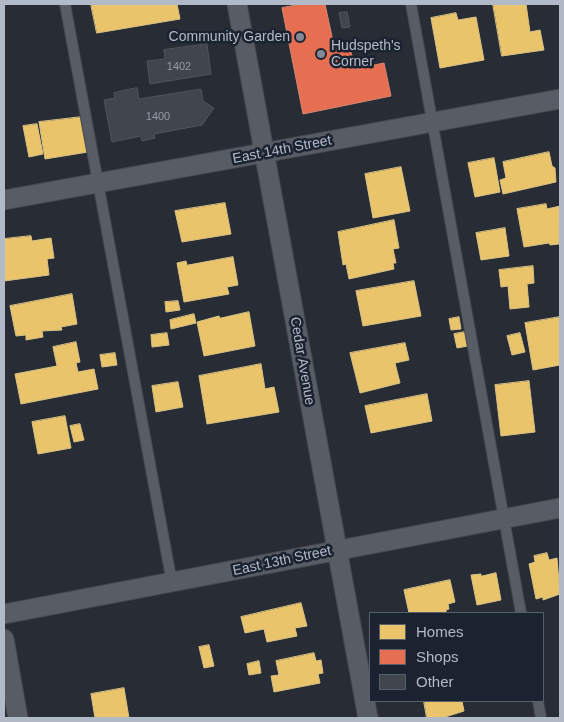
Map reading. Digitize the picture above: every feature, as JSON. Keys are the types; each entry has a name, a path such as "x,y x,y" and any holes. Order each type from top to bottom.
{"street":[{"name":"Cedar Avenue","path":"238,4 368,718"},
{"name":"East 14th Street","path":"4,200 560,99"},
{"name":"East 13th Street","path":"4,614 172,584 336,550 560,508"},
{"path":"4,639 18,718"}],"lane":[{"path":"65,4 172,584"},
{"path":"411,4 502,519 521,612"},
{"path":"538,702 541,718"}],"building: Homes":[{"path":"91,4 177,4 180,19 97,33"},
{"path":"493,4 526,4 530,32 540,30 544,50 502,56"},
{"path":"456,13 458,20 476,17 484,60 440,68 431,18"},
{"path":"82,117 88,152 45,159 39,122"},
{"path":"37,124 43,154 29,157 23,126"},
{"path":"549,152 552,166 555,168 556,182 503,194 500,180 506,178 503,162"},
{"path":"494,158 500,192 475,197 468,163"},
{"path":"401,167 410,211 373,218 365,174"},
{"path":"225,203 231,234 182,242 175,211"},
{"path":"546,204 547,209 560,206 559,244 550,245 549,243 524,247 517,209"},
{"path":"394,220 399,248 393,249 396,263 393,263 394,269 349,279 346,264 343,265 338,232"},
{"path":"505,228 509,256 481,260 476,233"},
{"path":"31,236 32,241 51,238 54,258 47,259 49,275 4,281 4,239"},
{"path":"233,257 238,285 227,287 229,294 184,302 177,263 186,261 187,265"},
{"path":"533,266 534,283 527,284 529,307 510,309 508,286 501,287 499,270"},
{"path":"414,281 421,316 363,326 356,291"},
{"path":"72,294 77,324 61,327 62,330 42,331 43,337 26,340 26,335 16,336 10,306"},
{"path":"178,301 180,310 166,312 165,302"},
{"path":"249,312 255,346 204,356 197,322 219,316 220,318"},
{"path":"194,314 196,323 171,329 170,320"},
{"path":"459,317 461,329 451,330 449,319"},
{"path":"560,317 560,365 533,370 525,323"},
{"path":"465,332 468,346 457,348 454,334"},
{"path":"167,333 169,345 152,347 151,335"},
{"path":"520,333 525,352 512,355 507,336"},
{"path":"76,342 80,362 76,363 78,372 94,369 98,389 21,404 15,374 57,366 53,347"},
{"path":"405,343 409,360 395,363 400,383 360,393 350,353"},
{"path":"115,353 117,365 102,367 100,355"},
{"path":"261,364 265,389 274,387 279,412 207,424 199,376"},
{"path":"529,381 535,432 501,436 495,385"},
{"path":"178,382 183,407 156,412 152,386"},
{"path":"427,394 432,421 371,433 365,406"},
{"path":"65,416 71,448 38,454 32,422"},
{"path":"80,424 84,440 74,442 70,426"},
{"path":"547,553 549,560 557,558 560,594 543,600 543,597 536,599 529,564 535,562 534,556"},
{"path":"496,573 501,600 477,605 471,575 481,574 481,576"},
{"path":"450,580 455,602 448,604 449,609 446,612 409,612 404,590"},
{"path":"301,603 307,626 295,628 297,636 267,642 264,629 245,633 241,617"},
{"path":"209,645 214,666 204,668 199,647"},
{"path":"314,653 316,661 321,660 323,673 318,674 320,683 274,692 271,676 279,675 276,661"},
{"path":"259,661 261,673 249,675 247,664"},
{"path":"124,688 129,718 95,718 91,694"},
{"path":"424,702 462,702 464,711 442,718 427,718"}],"building: Shops":[{"name":"Hudspeth's Corner","path":"302,4 325,4 334,46 349,43 355,69 384,63 391,96 303,114 282,8"}],"building: Other":[{"path":"347,12 350,27 342,28 339,13"},
{"path":"207,44 211,74 150,84 147,61 165,59 164,50"},
{"path":"137,88 139,99 201,89 203,101 214,108 202,125 154,134 155,138 142,141 141,136 112,142 104,100 115,98 114,93"}],"place":[{"name":"Community Garden","path":"300,37"},
{"name":"Hudspeth's Corner","path":"321,54"}]}
